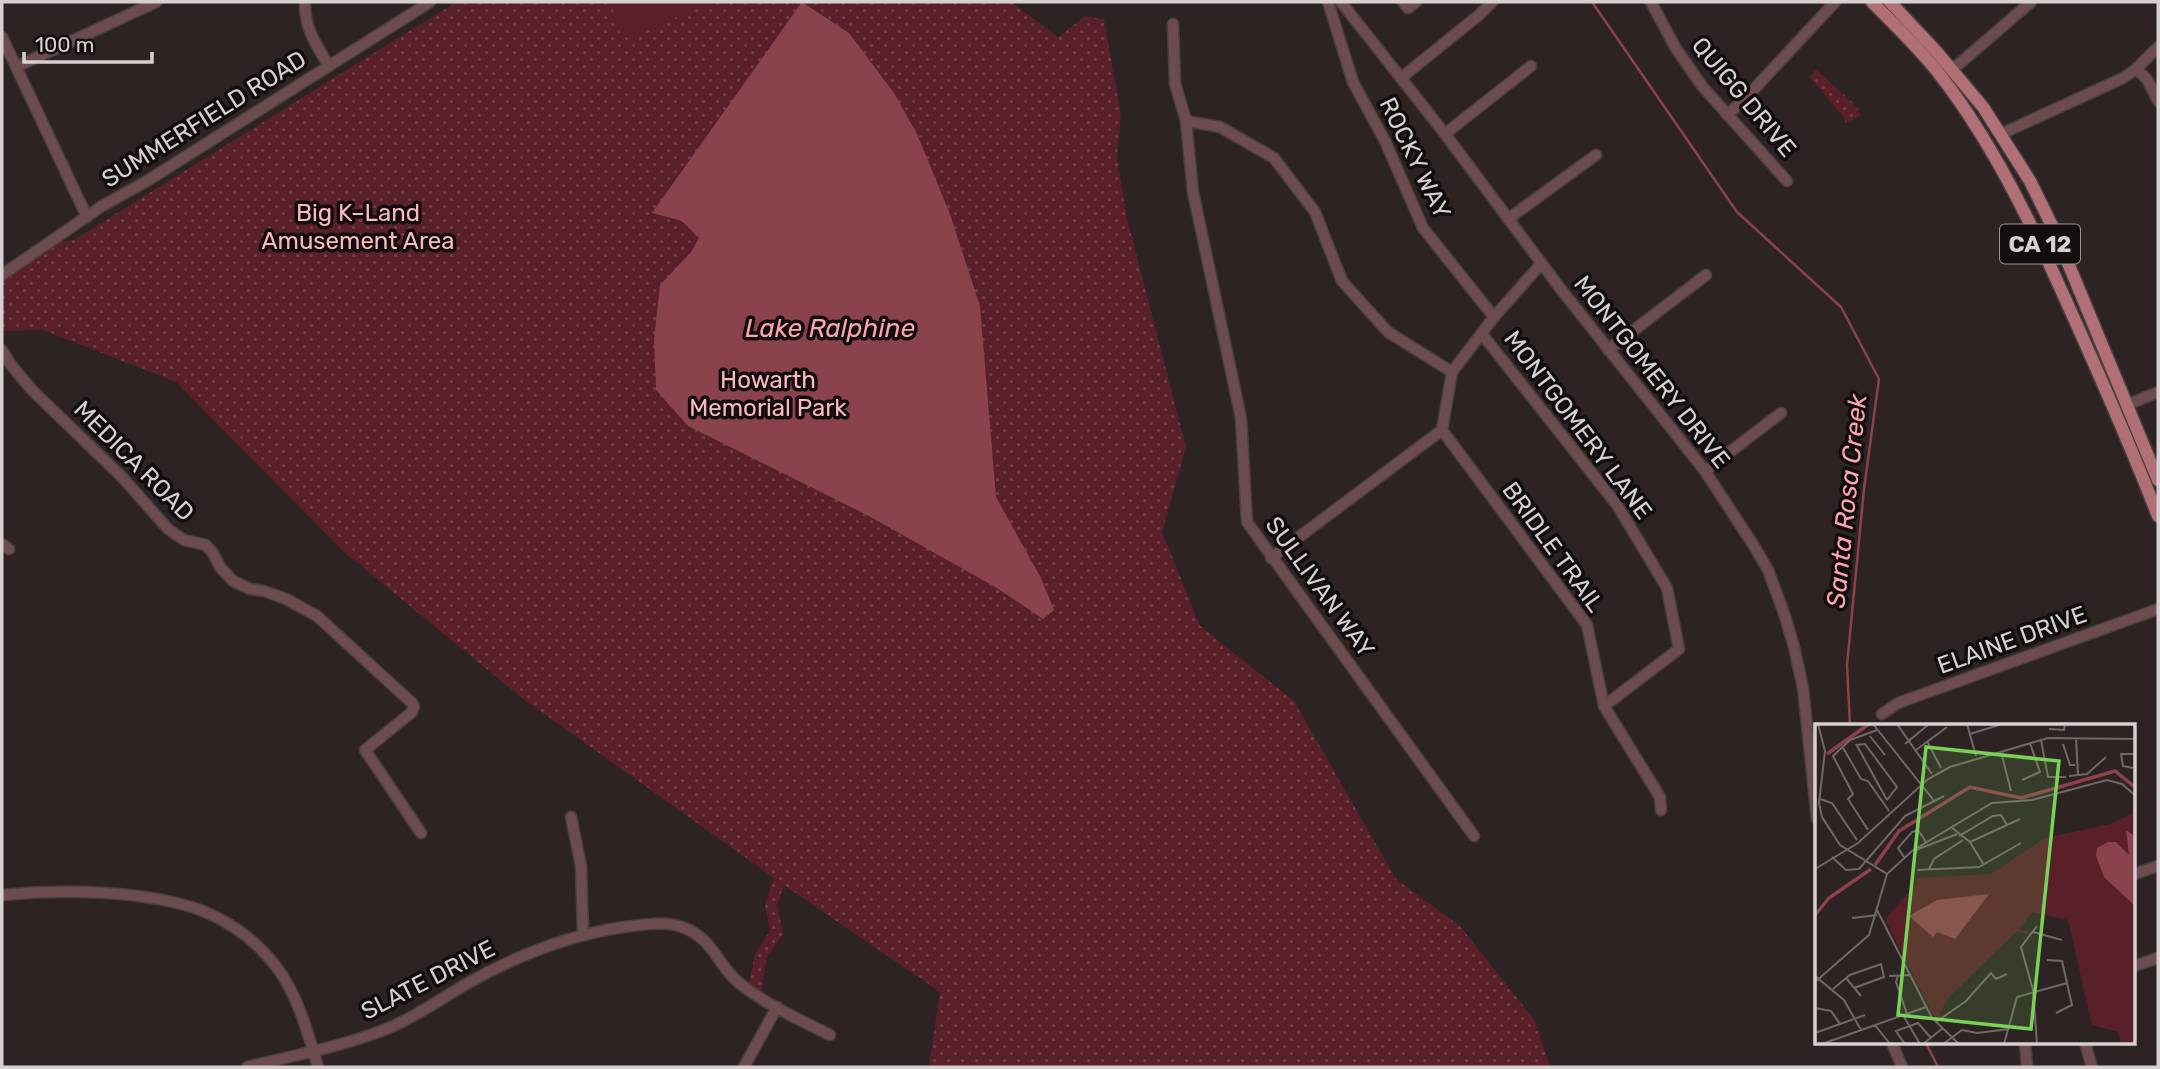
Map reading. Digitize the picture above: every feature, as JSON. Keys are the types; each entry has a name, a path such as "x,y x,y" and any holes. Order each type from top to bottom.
{"main road":[{"name":"CA 12","path":"1872,2 1939,74 1990,149 2039,241 2094,361 2158,480"},
{"name":"CA 12","path":"1890,2 1983,107 2030,181 2056,234 2158,516"}],"street":[{"path":"16,67 156,2"},
{"path":"305,2 308,29 329,66"},
{"name":"SUMMERFIELD ROAD","path":"2,275 87,217 430,2"},
{"name":"ROCKY WAY","path":"1328,2 1353,82 1385,141 1423,228 1493,317"},
{"name":"MONTGOMERY DRIVE","path":"1340,2 1444,134 1541,264 1705,471 1761,558 1785,616 1803,688 1815,800"},
{"path":"1403,2 1408,8 1416,2"},
{"path":"1401,78 1492,2"},
{"name":"QUIGG DRIVE","path":"1651,2 1675,47 1702,86 1787,181"},
{"path":"1727,116 1835,2"},
{"path":"1951,68 2031,2"},
{"name":"SULLIVAN WAY","path":"1173,24 1175,83 1186,121 1194,192 1241,418 1247,522 1474,836"},
{"path":"2,40 87,217"},
{"path":"2001,134 2123,78 2158,47"},
{"path":"1444,134 1531,66"},
{"path":"2136,69 2147,79 2158,101"},
{"path":"1186,121 1220,127 1274,158 1315,212 1342,281 1388,332 1452,372"},
{"path":"1508,219 1596,155"},
{"path":"1271,558 1442,430 1452,372 1493,317 1541,264"},
{"path":"1608,350 1706,275"},
{"name":"MONTGOMERY LANE","path":"1482,334 1617,505 1667,587 1679,649 1604,706"},
{"name":"MEDICA ROAD","path":"2,350 32,390 122,477 168,529 184,540 206,545 220,568 233,581 250,589 286,599 317,616 412,703 412,712 365,750 421,833"},
{"path":"2120,408 2158,392"},
{"path":"1705,471 1781,413"},
{"name":"BRIDLE TRAIL","path":"1442,430 1587,625 1604,706 1660,797 1661,810"},
{"name":"ELAINE DRIVE","path":"1882,714 1898,703 2158,609"},
{"path":"571,817 582,866 583,934"},
{"path":"2136,873 2158,866"},
{"path":"2,895 58,892 144,898 186,906 223,921 251,941 279,971 296,1001 318,1067"},
{"name":"SLATE DRIVE","path":"247,1067 390,1028 423,1012 468,983 550,945 583,934 667,923 702,938 719,957 726,971 739,983 830,1035"},
{"path":"2136,965 2158,958"},
{"path":"744,1067 777,1007"},
{"path":"1892,1044 1902,1067"},
{"path":"2025,1044 2027,1067"},
{"path":"2085,1044 2092,1067"}],"green space":[{"name":"Howarth Memorial Park","path":"456,2 1011,2 1058,37 1086,16 1104,20 1121,114 1117,157 1127,219 1186,447 1162,532 1200,626 1294,701 1396,879 1460,926 1535,1021 1550,1067 929,1067 940,992 784,885 777,905 783,934 766,959 762,991 749,983 755,954 770,931 765,905 774,878 522,698 344,552 176,382 43,330 2,331 2,280 60,242 74,240"},
{"path":"612,2 716,2 622,38"},
{"path":"1816,69 1857,107 1861,115 1845,123 1845,119 1810,77"}],"water":[{"name":"Lake Ralphine","path":"802,2 849,33 894,93 917,134 950,214 980,306 996,497 1041,578 1054,610 1043,619 997,588 867,515 688,426 656,390 654,339 660,285 691,252 699,238 682,221 652,213"}],"waterway":[{"name":"Santa Rosa Creek","path":"1592,2 1737,212 1841,307 1879,379 1864,489 1847,665 1850,724"},
{"name":"Santa Rosa Creek","path":"1926,1044 1938,1067"}],"park label":[{"name":"Big K–Land Amusement Area","path":"358,227"}]}
